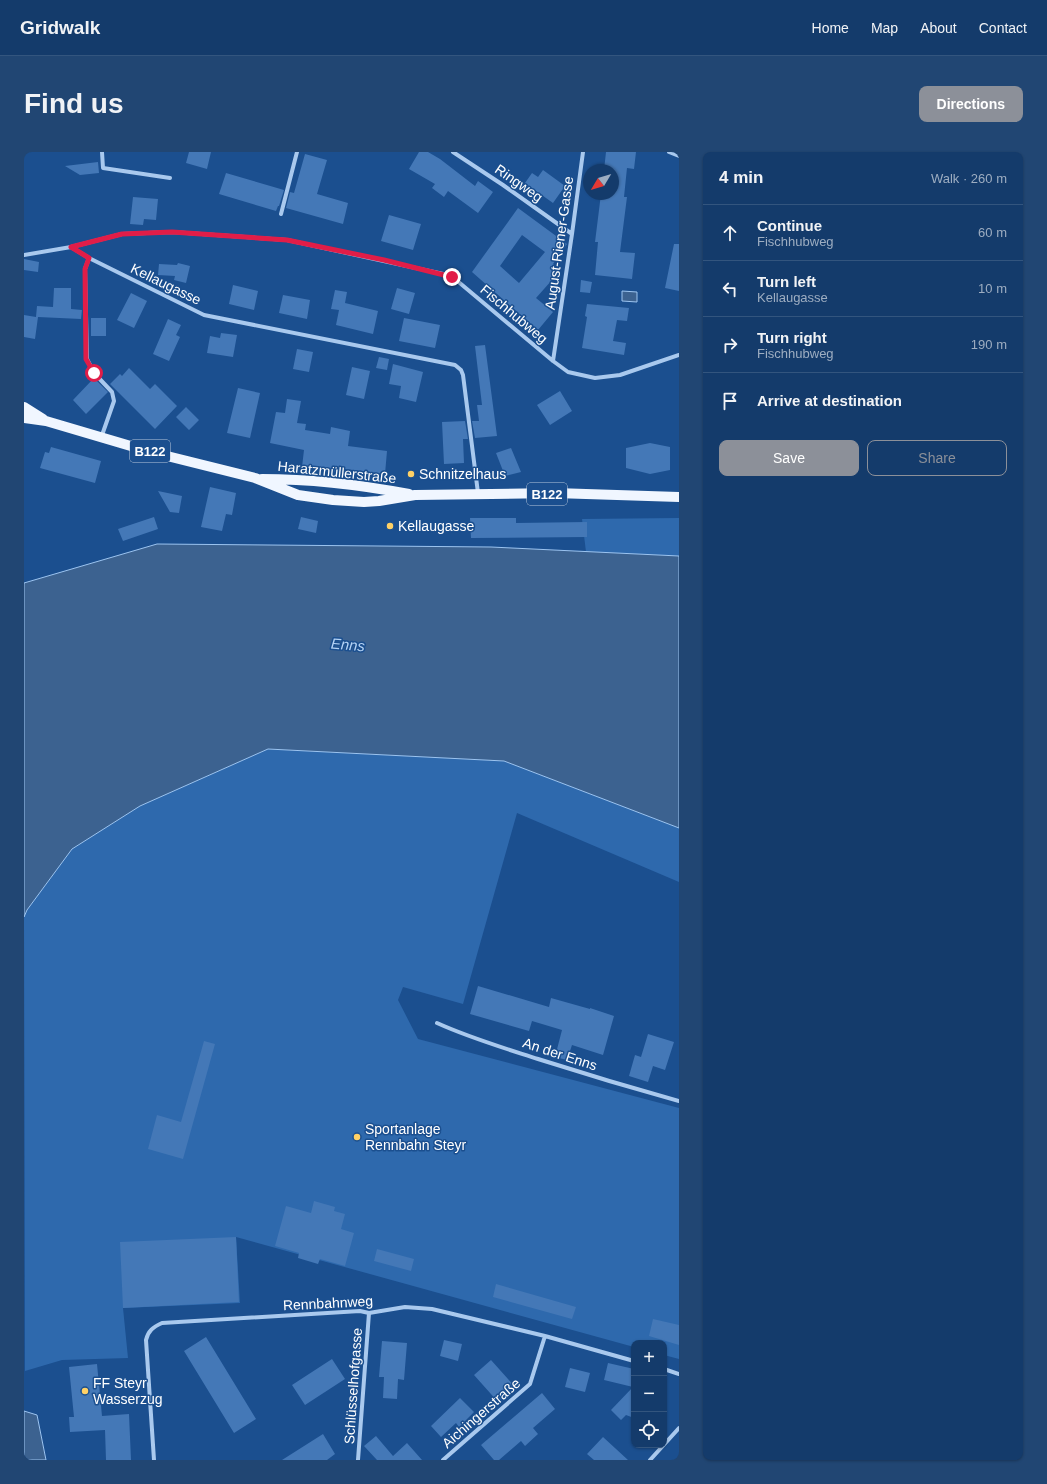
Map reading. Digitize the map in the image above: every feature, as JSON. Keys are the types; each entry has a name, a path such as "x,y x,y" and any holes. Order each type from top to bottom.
{"main road":[{"name":"Haratzmüllerstraße","path":"24,407 46,421"},
{"name":"Haratzmüllerstraße","path":"24,418 46,421 101,438 255,478 298,495 333,500 379,502 415,495 555,493 679,496"},
{"name":"Haratzmüllerstraße","path":"255,478 301,479 372,487 415,495"}],"street":[{"path":"102,152 103,168 170,178"},
{"path":"281,214 297,152"},
{"name":"Ringweg","path":"453,152 572,234"},
{"name":"August-Riener-Gasse","path":"553,361 572,234 582,152"},
{"path":"670,152 679,156"},
{"name":"Fischhubweg","path":"24,255 71,247 122,234 172,232 287,240 448,275 455,279 568,372 595,378 620,375 679,354"},
{"name":"Kellaugasse","path":"71,247 89,258 204,315 455,365 461,370 463,375 478,494"},
{"path":"89,258 85,269 86,359 94,373 112,392 114,401 101,438"},
{"name":"An der Enns","path":"437,1023 461,1034 495,1045 620,1085 679,1101"},
{"name":"Rennbahnweg","path":"154,1460 146,1340 147,1335 156,1326 162,1323 360,1311 369,1313 405,1307 432,1309 545,1336 631,1360"},
{"name":"Schlüsselhofgasse","path":"358,1460 369,1313"},
{"name":"Aichingerstraße","path":"443,1460 530,1384 545,1336"},
{"path":"667,1371 679,1374"},
{"path":"650,1460 679,1428"}],"shaded area":[{"path":"679,518 679,556 586,552 582,519"},
{"name":"Sportanlage Rennbahn Steyr","path":"268,749 504,761 679,828 679,882 517,813 463,1004 403,987 398,1000 418,1039 679,1108 679,1359 667,1356 667,1340 631,1340 631,1346 236,1237 240,1303 123,1308 128,1358 62,1360 25,1371 24,917 27,910 72,849 140,806"}],"water":[{"path":"622,291 637,292 637,302 622,301"},
{"name":"Enns","path":"157,544 491,547 679,556 679,828 504,761 268,749 140,806 72,849 27,910 24,917 24,583"},
{"path":"24,1411 37,1415 46,1460 24,1460"}],"building":[{"path":"189,152 211,152 207,169 186,163"},
{"path":"419,152 428,152 440,159 475,186 478,181 493,192 478,213 448,191 444,197 432,188 435,184 409,169"},
{"path":"606,152 636,152 634,169 627,168 624,197 627,197 620,252 635,253 632,279 595,275 598,242 595,242 600,200 619,200 619,164 605,164"},
{"path":"305,154 327,160 317,194 348,203 343,224 286,208 290,192 294,193"},
{"path":"98,162 99,173 80,175 65,166"},
{"path":"543,170 565,186 553,203 525,183 532,173 538,177"},
{"path":"226,173 284,190 276,211 219,194"},
{"path":"133,197 158,199 156,220 144,219 143,225 130,224"},
{"path":"518,208 567,244 553,264 560,271 536,298 553,312 538,330 472,272","holes":["522,235 545,252 519,283 500,266"]},
{"path":"389,215 421,224 413,250 381,241"},
{"path":"674,244 679,244 679,291 665,288"},
{"path":"24,259 39,262 38,272 24,270"},
{"path":"178,263 190,266 186,283 174,280 175,276 158,275 159,264 177,265"},
{"path":"581,280 592,282 590,293 580,292"},
{"path":"233,285 258,291 254,310 229,304"},
{"path":"54,288 71,288 71,309 82,310 81,319 38,317 35,339 24,337 24,315 36,317 37,306 53,307"},
{"path":"397,288 415,293 409,314 391,309"},
{"path":"335,290 347,292 345,303 378,311 373,334 336,325 339,310 331,309"},
{"path":"131,293 147,301 134,328 117,320"},
{"path":"283,295 310,300 307,319 279,313"},
{"path":"587,304 629,308 627,321 617,320 613,341 626,343 624,355 582,348 587,317 585,316"},
{"path":"91,318 106,318 106,336 91,336"},
{"path":"404,318 440,325 435,348 399,341"},
{"path":"168,319 181,325 176,335 180,337 169,361 153,354"},
{"path":"221,333 237,335 233,357 207,353 210,336 220,338"},
{"path":"485,345 497,436 475,438 472,421 479,421 477,405 482,405 475,346"},
{"path":"297,349 313,352 309,372 293,369"},
{"path":"379,357 389,359 387,370 376,368"},
{"path":"393,364 423,372 416,402 399,398 401,386 389,384"},
{"path":"352,367 370,371 364,399 346,395"},
{"path":"129,368 150,389 155,384 177,406 155,429 110,384 120,374 122,376"},
{"path":"94,378 108,392 86,414 73,400"},
{"path":"238,388 260,393 250,438 227,433"},
{"path":"560,391 572,411 550,425 537,405"},
{"path":"287,399 301,401 297,423 306,424 305,430 330,434 331,427 350,431 348,446 387,451 385,474 345,469 344,473 302,467 304,450 270,443 276,412 285,413"},
{"path":"186,407 199,420 189,430 176,417"},
{"path":"465,421 468,439 463,439 464,463 444,464 442,422"},
{"path":"650,443 670,447 670,470 650,474 626,468 626,448"},
{"path":"51,447 101,461 95,483 40,468 45,452 49,453"},
{"path":"511,448 521,472 505,476 496,453"},
{"path":"210,487 236,493 232,515 226,514 222,531 201,527"},
{"path":"158,491 182,496 179,513 170,512"},
{"path":"154,517 158,529 123,541 118,529"},
{"path":"301,517 318,521 316,533 298,529"},
{"path":"470,518 516,518 516,523 587,522 587,537 471,538"},
{"path":"478,986 549,1007 551,998 614,1016 603,1055 572,1045 567,1060 555,1057 562,1030 532,1021 529,1031 470,1014"},
{"path":"648,1034 674,1042 665,1070 653,1066 648,1082 629,1076 635,1055 641,1057"},
{"path":"204,1041 215,1044 183,1159 148,1149 157,1115 181,1122"},
{"path":"314,1201 335,1207 334,1211 345,1214 341,1229 354,1233 345,1266 320,1259 318,1264 298,1258 299,1253 275,1246 286,1206 311,1213"},
{"path":"236,1237 239,1302 123,1308 120,1242"},
{"path":"377,1249 414,1259 411,1271 374,1261"},
{"path":"496,1284 576,1307 572,1319 493,1297"},
{"path":"653,1319 679,1325 679,1345 667,1341 667,1340 649,1336"},
{"path":"206,1337 256,1419 234,1433 184,1351"},
{"path":"444,1340 462,1344 458,1361 440,1356"},
{"path":"382,1341 407,1343 404,1380 398,1379 397,1399 383,1398 384,1377 379,1377"},
{"path":"332,1359 345,1379 305,1405 292,1385"},
{"path":"491,1360 516,1388 499,1403 474,1375"},
{"path":"608,1363 631,1368 631,1387 604,1380"},
{"path":"97,1364 102,1416 129,1414 131,1460 106,1460 105,1430 70,1432 69,1417 74,1417 69,1367"},
{"path":"570,1368 590,1373 585,1392 565,1387"},
{"path":"631,1389 631,1417 626,1415 621,1420 611,1410"},
{"path":"542,1393 555,1409 533,1428 538,1434 525,1446 521,1441 499,1460 494,1460 481,1445"},
{"path":"460,1398 474,1412 459,1427 456,1423 441,1437 431,1426"},
{"path":"323,1434 335,1454 327,1460 282,1460"},
{"path":"376,1436 393,1456 407,1443 422,1460 377,1460 364,1446"},
{"path":"603,1437 628,1460 594,1460 587,1454"}],"place":[{"name":"Schnitzelhaus","path":"411,474"},
{"name":"Kellaugasse","path":"390,526"},
{"name":"Sportanlage Rennbahn Steyr","path":"357,1137"},
{"name":"FF Steyr Wasserzug","path":"85,1391"}],"route":[{"path":"94,373 86,359 85,269 89,258 71,247 122,234 172,232 287,240 384,260 452,277"}]}
